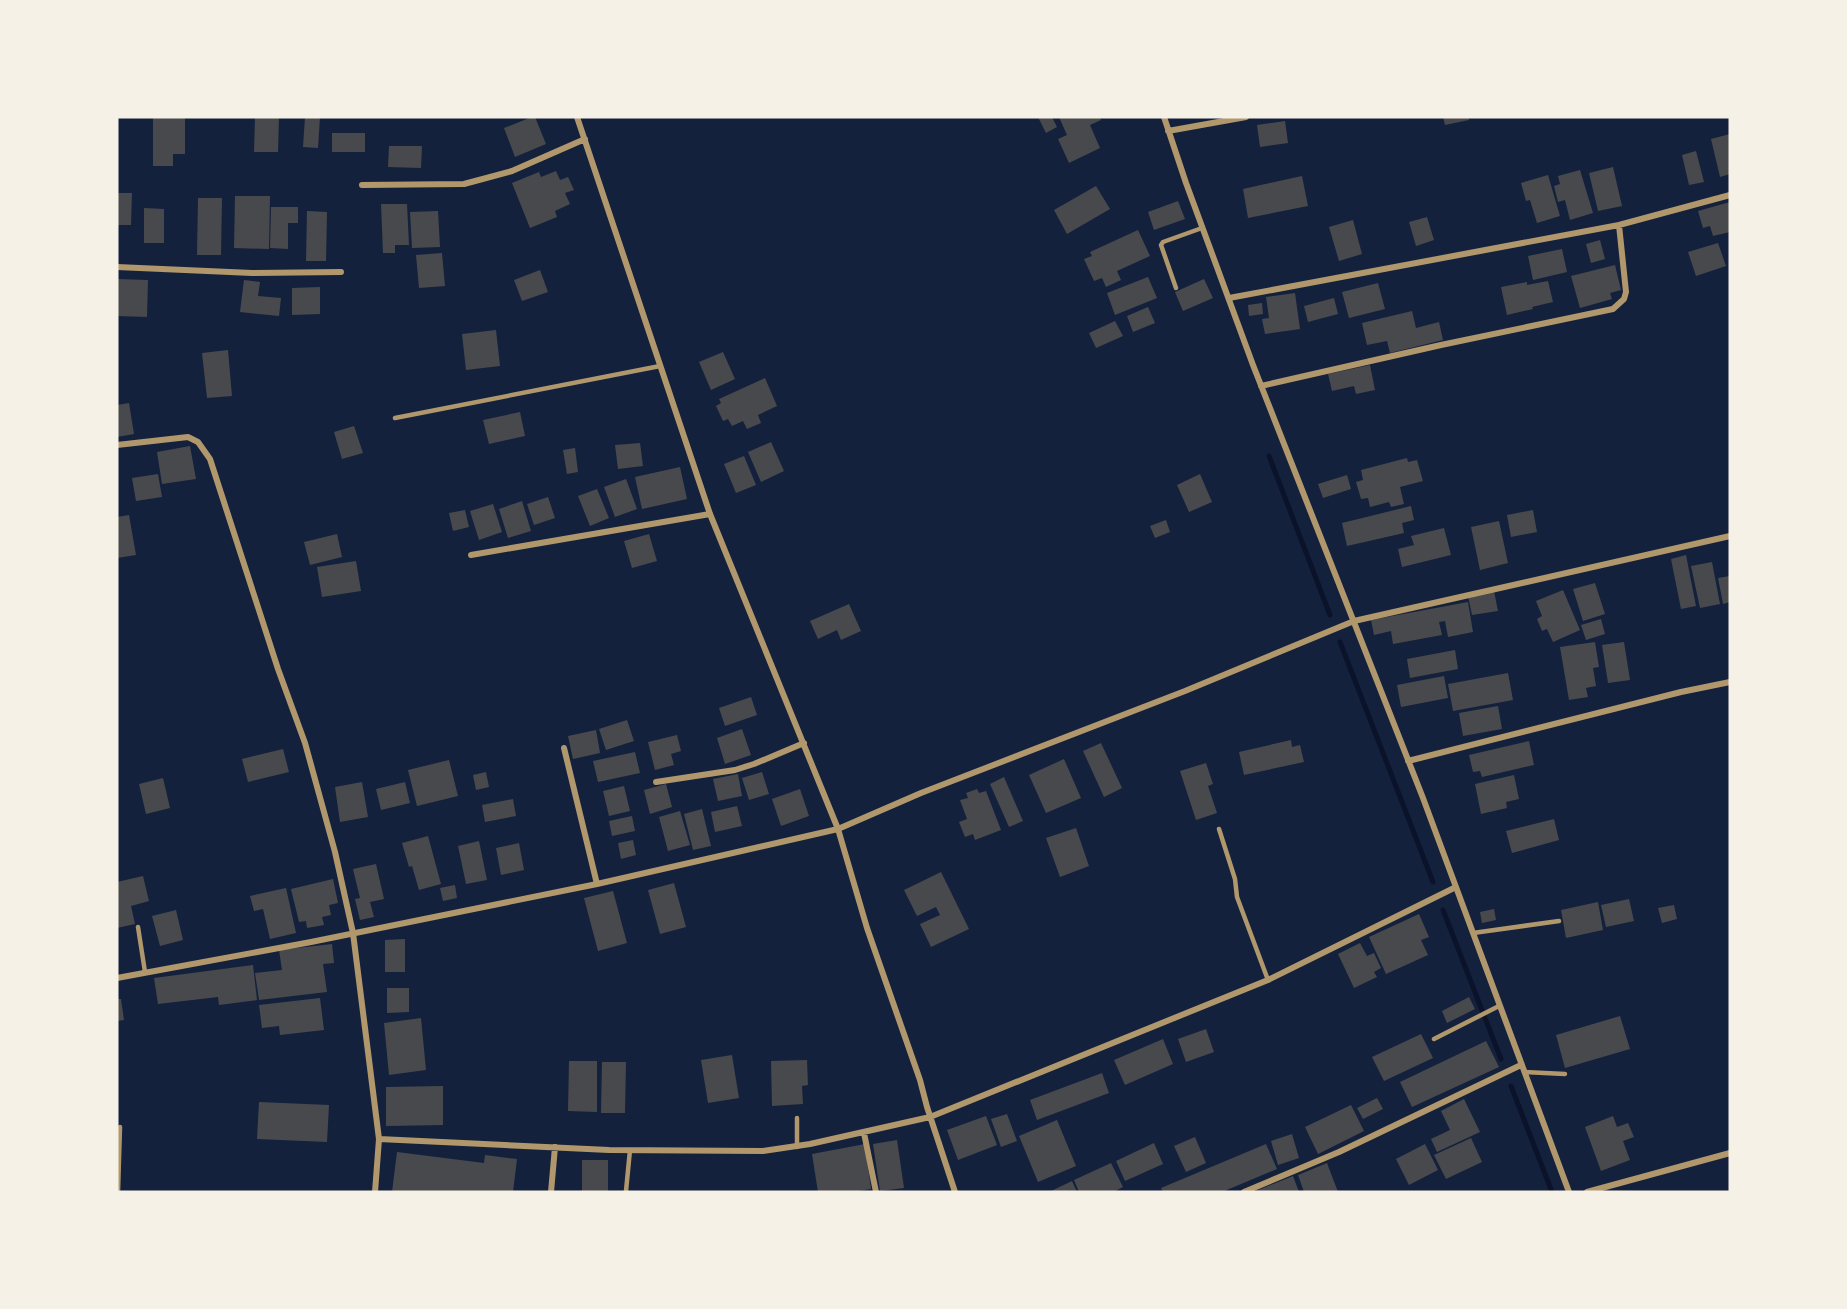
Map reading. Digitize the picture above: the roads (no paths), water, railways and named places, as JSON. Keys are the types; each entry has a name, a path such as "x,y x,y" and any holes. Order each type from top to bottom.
{"street":[{"path":"577,117 710,514 838,829 867,928 920,1080 955,1192"},
{"path":"1164,117 1202,228 1261,386 1408,761 1569,1192"},
{"path":"1168,131 1246,117"},
{"path":"362,185 464,184 512,171 585,139"},
{"path":"1229,298 1619,225 1730,195"},
{"path":"1261,386 1612,309 1620,304 1626,292 1619,225"},
{"path":"117,267 252,273 341,272"},
{"path":"117,445 188,436 198,442 210,459 278,669 305,743 335,852 353,933 379,1139 375,1192"},
{"path":"471,555 710,514"},
{"path":"117,978 597,884 838,829 921,793 1354,621 1730,536"},
{"path":"1408,761 1681,692 1730,682"},
{"path":"656,782 735,770 804,742"},
{"path":"564,748 597,884"},
{"path":"379,1139 630,1150 754,1151 797,1147 864,1133 930,1117 1268,980 1456,887"},
{"path":"1244,1192 1340,1152 1522,1069"},
{"path":"864,1133 876,1192"},
{"path":"552,1192 555,1147"},
{"path":"1587,1192 1730,1152"}],"lane":[{"path":"1176,288 1161,245 1162,242 1202,228"},
{"path":"395,418 660,366"},
{"path":"1219,829 1233,873 1237,897 1268,980"},
{"path":"1473,933 1559,921"},
{"path":"138,927 145,972"},
{"path":"1434,1039 1499,1006"},
{"path":"1522,1069 1565,1074"},
{"path":"797,1118 797,1147"},
{"path":"118,1192 120,1127"},
{"path":"626,1191 630,1150"}],"waterway":[{"path":"1269,456 1330,615"},
{"path":"1340,642 1433,882"},
{"path":"1443,910 1501,1059"},
{"path":"1511,1086 1552,1192"}]}
